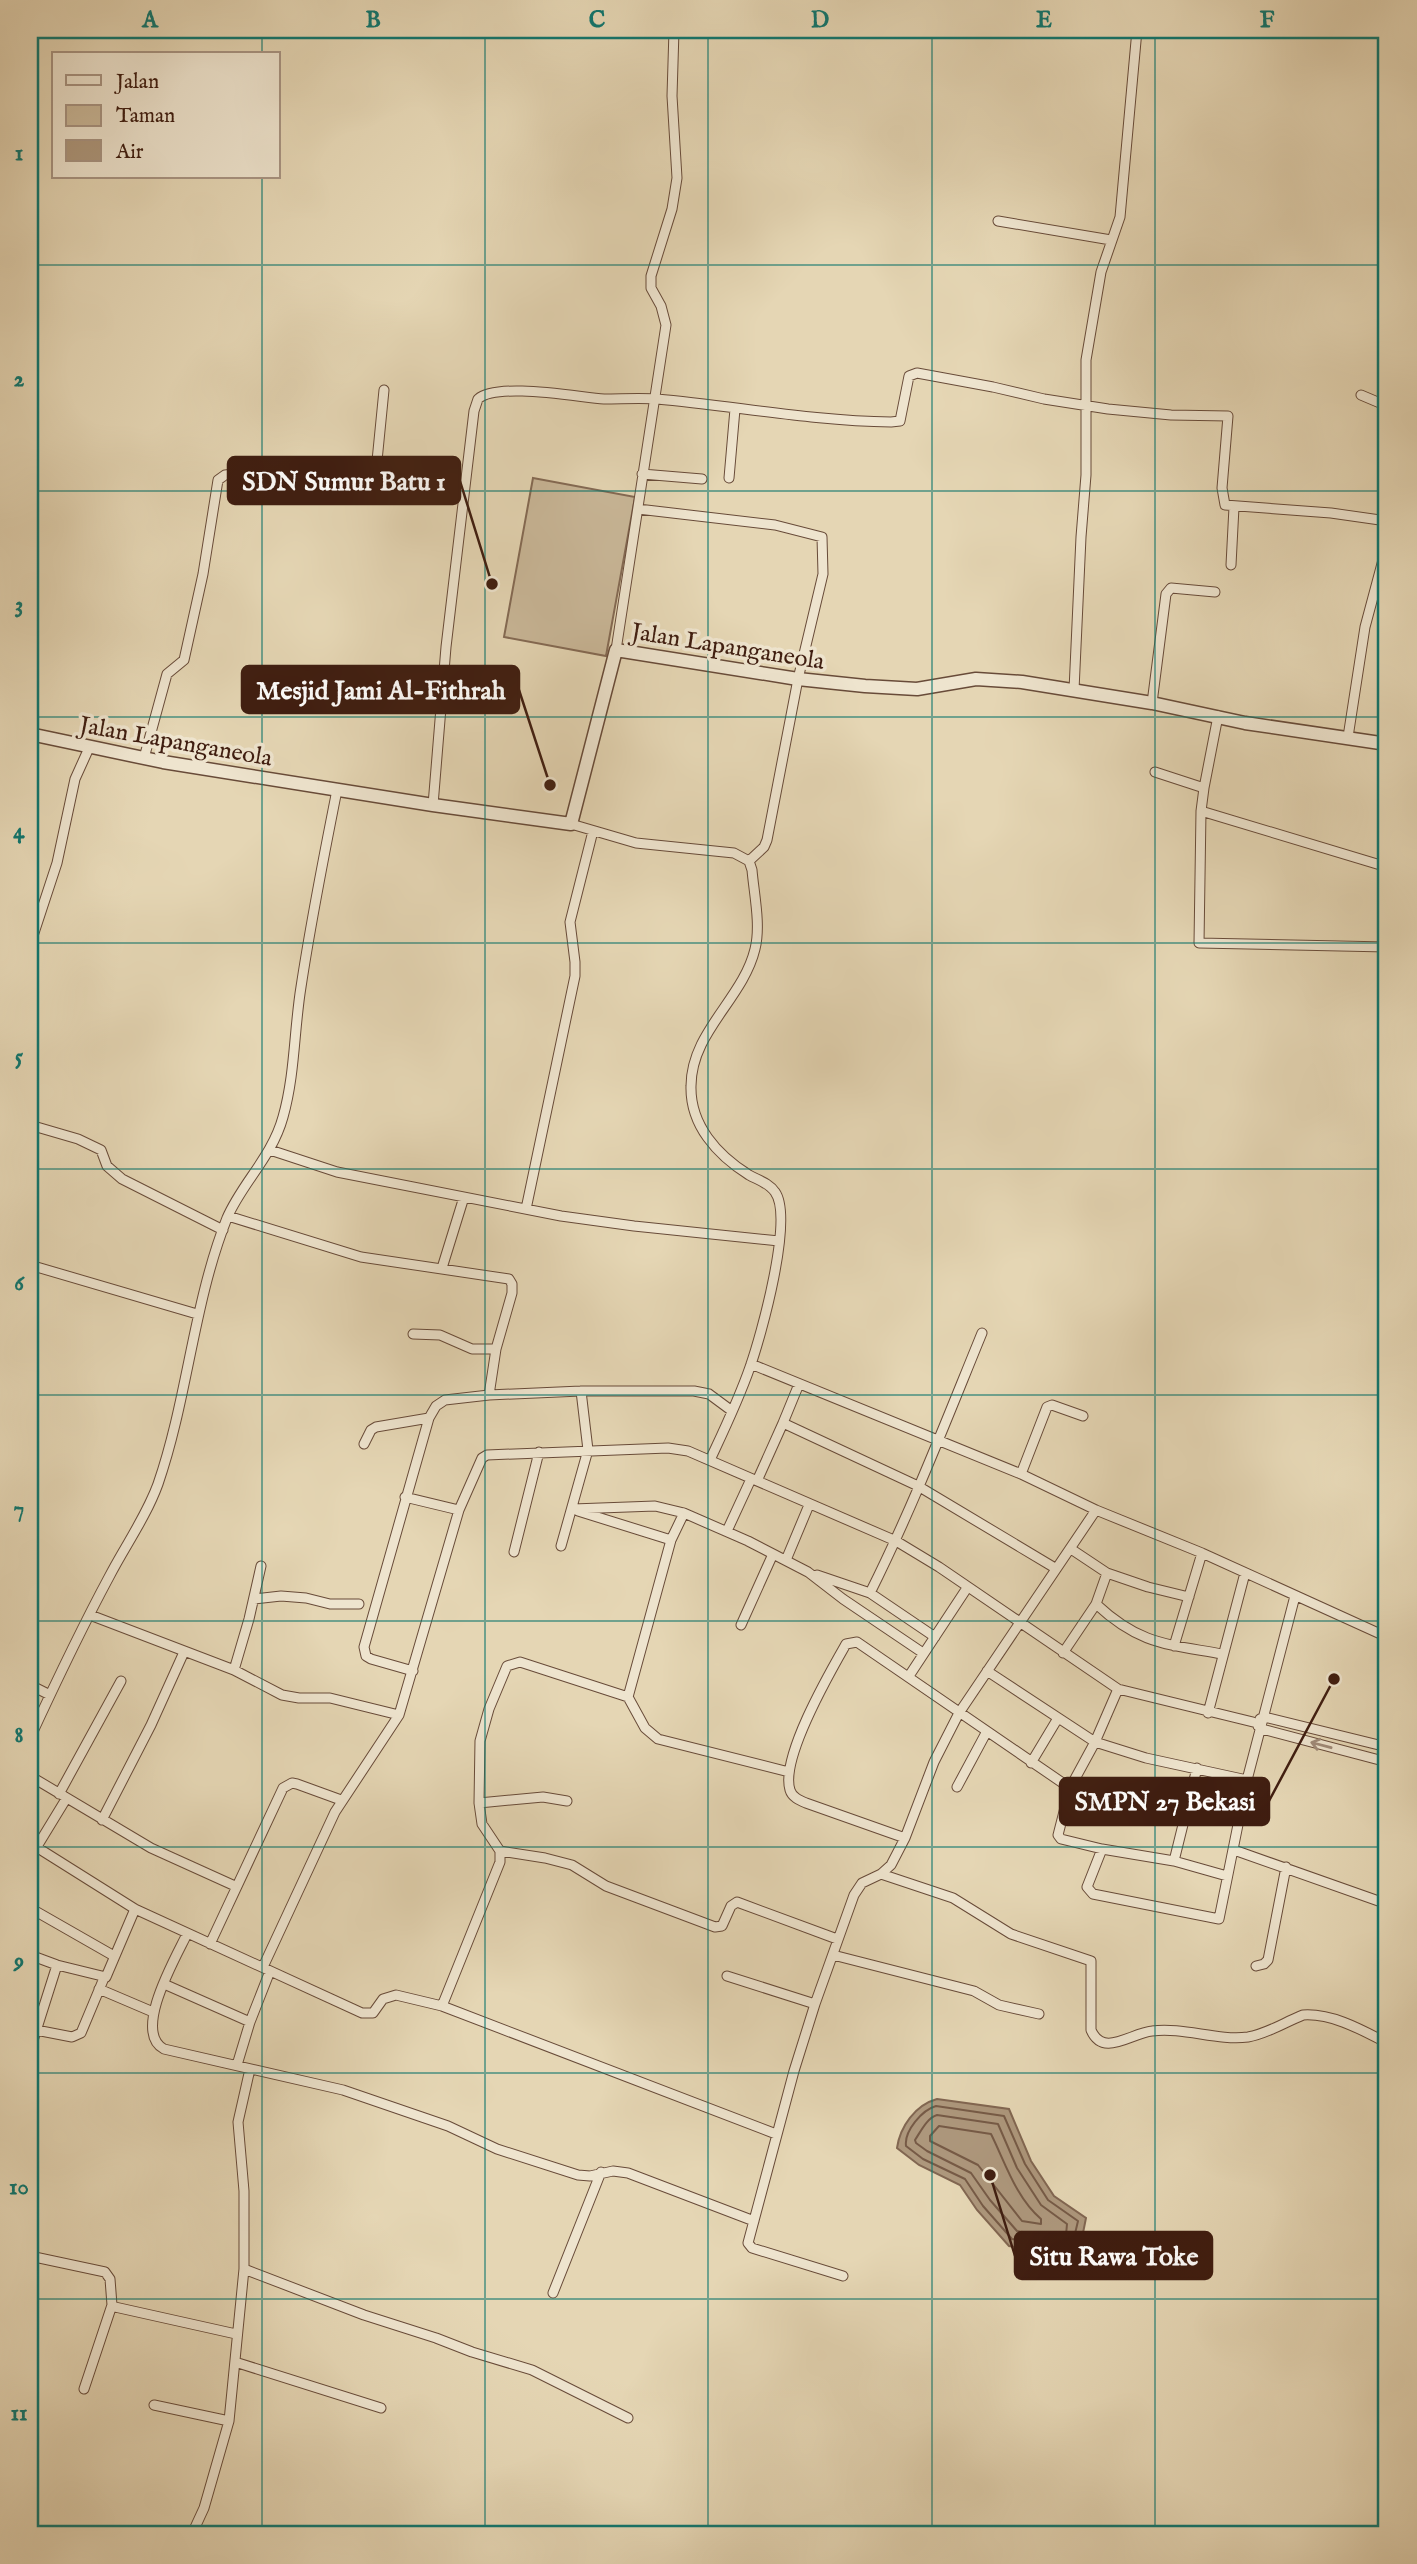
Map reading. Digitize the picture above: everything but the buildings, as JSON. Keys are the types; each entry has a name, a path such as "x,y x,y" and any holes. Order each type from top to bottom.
{"street":[{"path":"616,650 666,325 661,306 651,288 651,276 672,209 677,178 672,96 674,30"},
{"path":"1074,690 1086,475 1086,360 1101,272 1120,217 1137,30"},
{"path":"998,221 1111,240"},
{"path":"433,805 444,660 475,403 488,393 519,392 603,399 655,399 735,409 896,422 900,421 909,376 917,373 1044,399 1141,413 1228,416 1223,500 1225,505 1331,513 1387,521"},
{"path":"376,481 384,390"},
{"path":"1361,395 1387,406"},
{"path":"729,478 735,409"},
{"path":"144,758 167,674 184,660 203,574 218,480 233,474 351,486 367,480 464,489"},
{"path":"642,474 702,479"},
{"path":"1231,565 1234,507"},
{"path":"638,509 775,525 822,537 823,574 767,840 764,847 749,861"},
{"path":"1348,737 1365,627 1387,545"},
{"path":"1152,702 1166,594 1171,588 1215,592"},
{"name":"Jalan Lapanganeola","path":"30,734 144,758 433,805 571,824 616,650 799,679 917,689 965,680 1004,680 1152,702 1245,723 1387,744"},
{"path":"1218,716 1201,811 1199,943 1387,947"},
{"path":"30,945 57,863 75,779 89,748"},
{"path":"1155,772 1204,788"},
{"path":"30,1738 108,1578 148,1508 176,1419 197,1314 223,1230 228,1216 270,1150 282,1120 290,1093 301,987 337,789"},
{"path":"1201,811 1387,867"},
{"path":"571,824 653,846 734,853 749,861"},
{"path":"526,1209 575,976 570,922 593,831"},
{"path":"710,1460 751,1364 769,1301 779,1241 781,1210 777,1194 714,1146 696,1119 691,1096 692,1075 702,1042 747,971 756,946 753,882 749,861"},
{"path":"30,1125 78,1139 101,1150 107,1166 122,1179 223,1230"},
{"path":"270,1150 337,1172 526,1209 621,1224 779,1241"},
{"path":"442,1268 464,1197"},
{"path":"228,1216 361,1257 512,1281 512,1293 496,1349 489,1395"},
{"path":"30,1265 197,1314"},
{"path":"413,1334 440,1335 471,1349 496,1349"},
{"path":"870,1593 896,1541 982,1334"},
{"path":"751,1364 1021,1474 1096,1510 1202,1553 1387,1637"},
{"path":"727,1531 783,1423 799,1384"},
{"path":"413,1671 371,1659 366,1656 364,1647 405,1497 429,1418 436,1406 445,1400 489,1395 581,1391 694,1391 709,1394 732,1411"},
{"path":"561,1546 588,1450 581,1391"},
{"path":"1021,1474 1047,1407 1052,1405 1083,1416"},
{"path":"364,1444 376,1427 429,1418"},
{"path":"783,1423 918,1486 1055,1568"},
{"path":"237,2065 266,1969 341,1800 399,1716 459,1510 482,1458 487,1455 679,1449 896,1541 939,1567 1118,1689 1253,1722 1262,1729 1387,1762"},
{"path":"514,1552 539,1452"},
{"path":"405,1497 459,1510"},
{"path":"786,1560 809,1505"},
{"path":"573,1509 655,1506 684,1513 727,1531 808,1572 842,1599 923,1653"},
{"path":"573,1509 671,1540"},
{"path":"843,2276 752,2248 748,2242 776,2134 815,2004 858,1888 891,1865 905,1839 934,1762 959,1713 1096,1510"},
{"path":"628,1697 671,1540 684,1513"},
{"path":"1071,1549 1107,1573 1189,1597"},
{"path":"1174,1646 1202,1553"},
{"path":"741,1625 773,1554"},
{"path":"234,1670 261,1566"},
{"path":"808,1572 870,1593 935,1637"},
{"path":"1063,1653 1096,1604 1107,1573"},
{"path":"1208,1713 1245,1573"},
{"path":"909,1676 967,1588"},
{"path":"254,1599 281,1596 330,1604 359,1604"},
{"path":"1102,1849 1087,1887 1093,1894 1219,1919 1247,1780 1296,1596"},
{"path":"1096,1604 1149,1641 1222,1654"},
{"path":"90,1615 234,1670 282,1695 330,1698 399,1716"},
{"path":"905,1839 797,1799 790,1791 789,1772 816,1696 846,1644 857,1642 909,1676 986,1733 1070,1788 1186,1812 1240,1816"},
{"path":"102,1820 184,1652"},
{"path":"442,2006 498,1871 500,1851 482,1824 479,1803 480,1741 489,1709 507,1666 520,1662 628,1697 646,1728 658,1739 789,1772"},
{"path":"987,1671 1095,1742 1146,1758 1247,1780"},
{"path":"30,1857 33,1845 62,1796 121,1681"},
{"path":"30,1685 50,1695"},
{"path":"1118,1689 1095,1742 1070,1788 1058,1835 1060,1839 1174,1861 1227,1875"},
{"path":"1253,1722 1264,1717 1387,1746"},
{"path":"1031,1763 1058,1718"},
{"path":"957,1787 986,1733"},
{"path":"1174,1861 1196,1768"},
{"path":"30,1776 177,1862 235,1886"},
{"path":"210,1944 282,1787 297,1784 341,1800"},
{"path":"479,1803 543,1797 567,1801"},
{"path":"33,1845 135,1909 365,2014 373,2013 383,1999 396,1995 442,2006 776,2134"},
{"path":"1234,1850 1387,1904"},
{"path":"500,1851 572,1865 606,1886 715,1927 722,1926 731,1906 737,1902 837,1939"},
{"path":"1256,1966 1266,1963 1268,1958 1286,1867"},
{"path":"880,1874 953,1898 1011,1934 1091,1961 1091,2030 1100,2043 1108,2044 1146,2031 1169,2029 1249,2037 1311,2014 1335,2019 1387,2043"},
{"path":"30,1908 114,1956"},
{"path":"36,2030 72,2038 81,2033 104,1978 109,1974 135,1909"},
{"path":"187,1934 153,2012 152,2028 158,2045 164,2049 343,2090 447,2126 497,2149 578,2175 590,2176 612,2171 643,2177 754,2221"},
{"path":"30,1955 104,1978"},
{"path":"833,1955 974,1991 999,2005 1039,2014"},
{"path":"30,2050 57,1965"},
{"path":"727,1976 815,2004"},
{"path":"164,1984 250,2022"},
{"path":"99,1989 153,2012"},
{"path":"192,2534 204,2508 229,2421 244,2269 244,2203 238,2122 250,2069"},
{"path":"553,2293 601,2172"},
{"path":"30,2256 105,2272 110,2280 112,2305 84,2389"},
{"path":"244,2269 364,2315 532,2370 628,2418"},
{"path":"112,2305 236,2334"},
{"path":"235,2362 381,2408"},
{"path":"154,2405 229,2421"}],"green space":[{"path":"533,478 635,497 606,656 504,637"}],"water":[{"path":"937,2099 1009,2109 1031,2161 1054,2196 1086,2218 1080,2248 1058,2254 1009,2246 977,2210 960,2185 919,2165 897,2148 901,2132 910,2118 922,2106"}],"place":[{"name":"SDN Sumur Batu 1","path":"492,584"},
{"name":"Mesjid Jami Al-Fithrah","path":"550,785"},
{"name":"SMPN 27 Bekasi","path":"1334,1679"},
{"name":"Situ Rawa Toke","path":"990,2175"}]}
